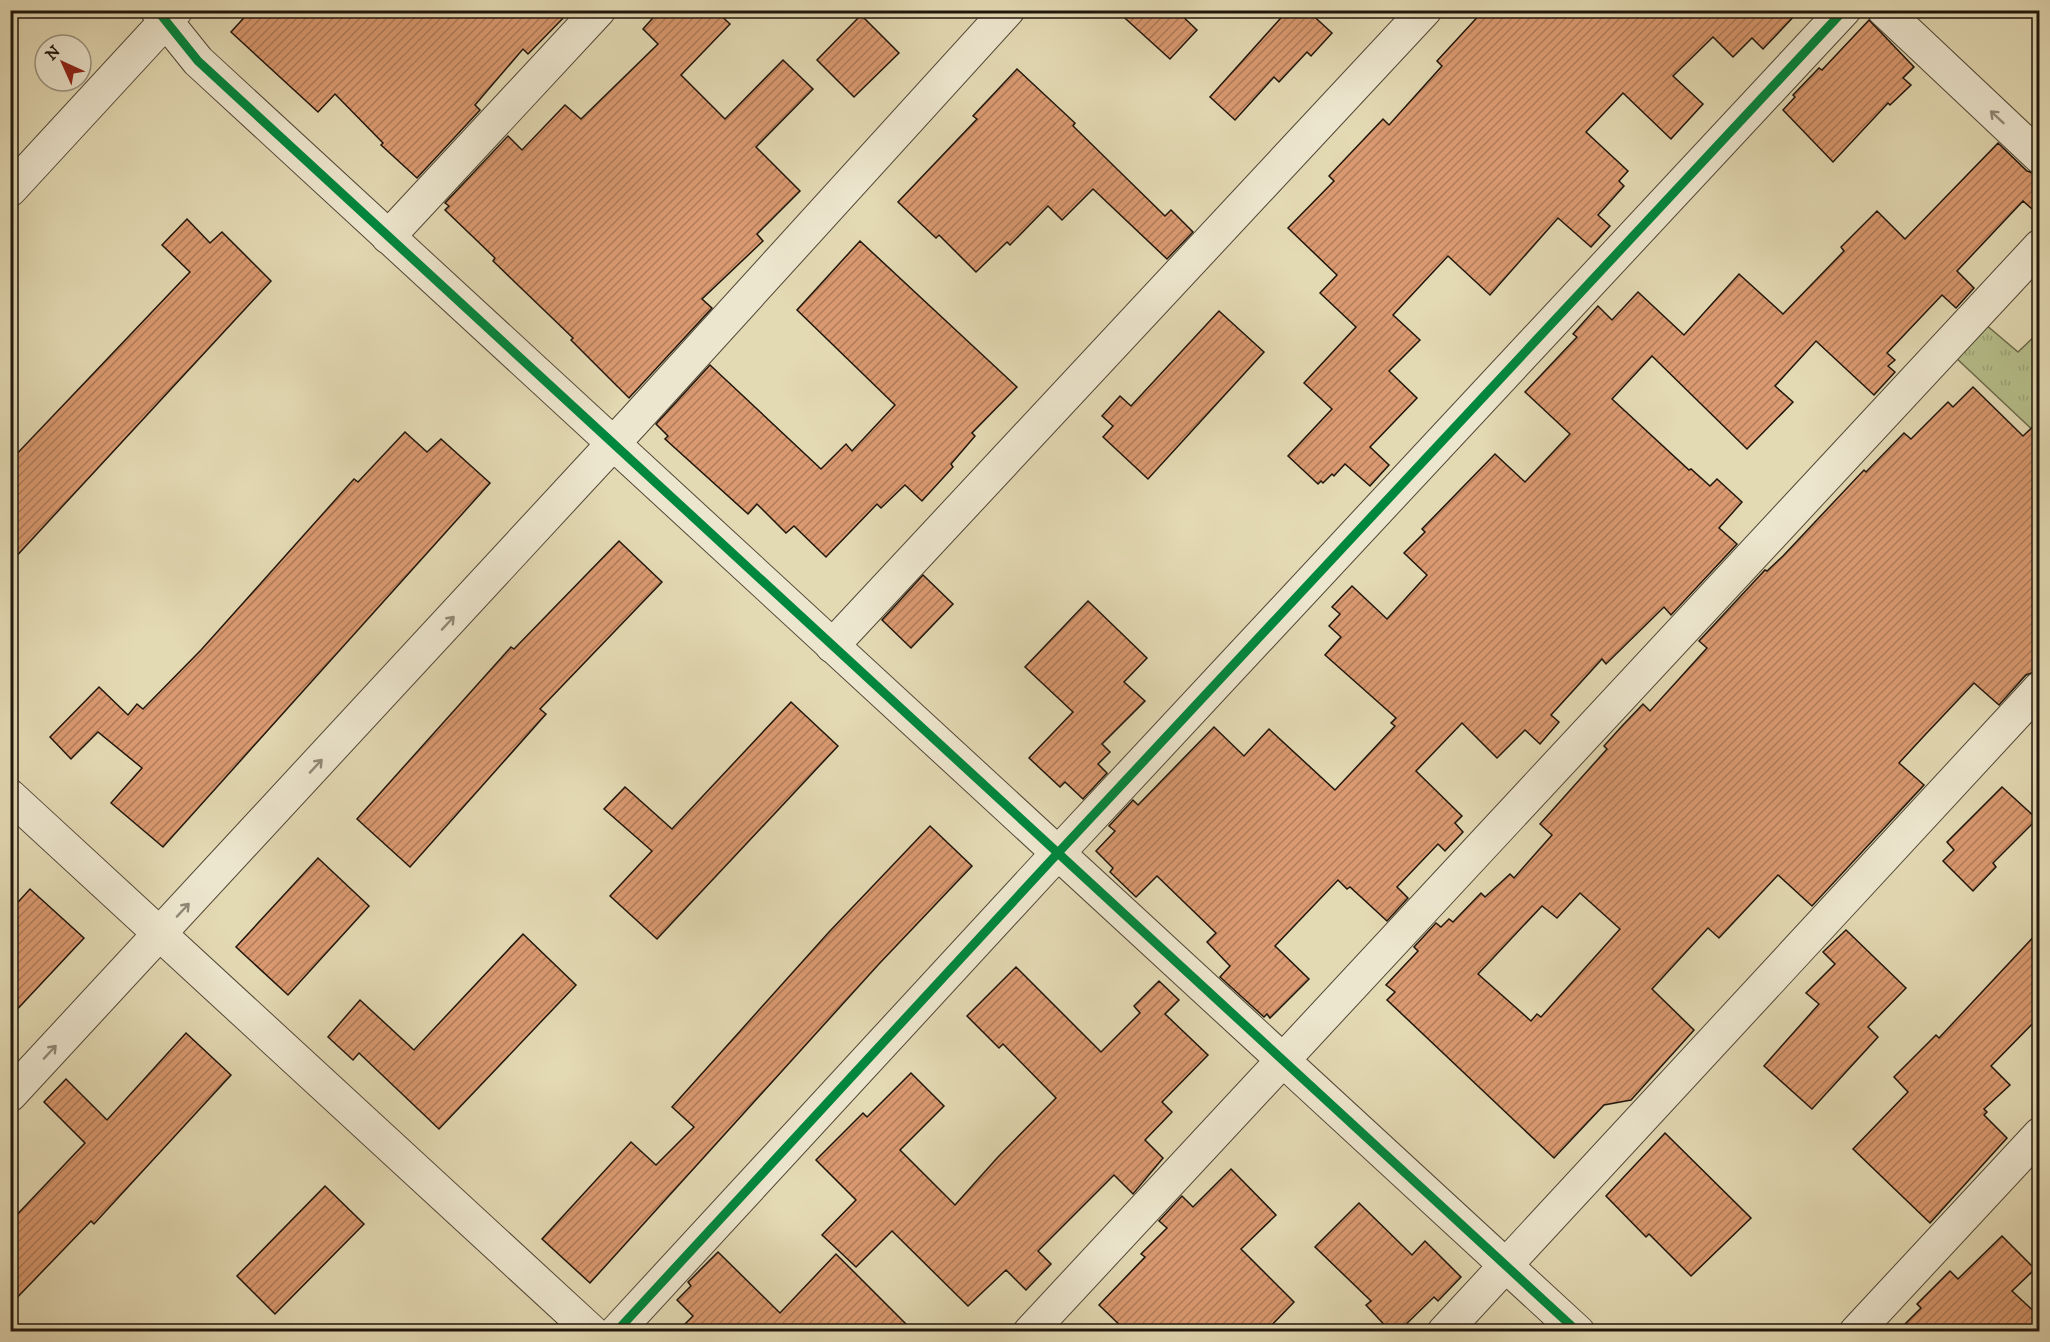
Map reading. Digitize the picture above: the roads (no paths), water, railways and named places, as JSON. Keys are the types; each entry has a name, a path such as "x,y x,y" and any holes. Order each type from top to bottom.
{"street":[{"path":"388,237 599,10"},
{"path":"10,1095 614,443 1008,10"},
{"path":"832,646 1425,10"},
{"path":"616,1332 1057,854 1844,10"},
{"path":"1884,10 2040,157"},
{"path":"10,190 167,14 198,62 1578,1332"},
{"path":"1030,1332 2040,246"},
{"path":"1444,1332 2040,688"},
{"path":"10,795 592,1332"},
{"path":"1856,1332 2040,1134"}]}
